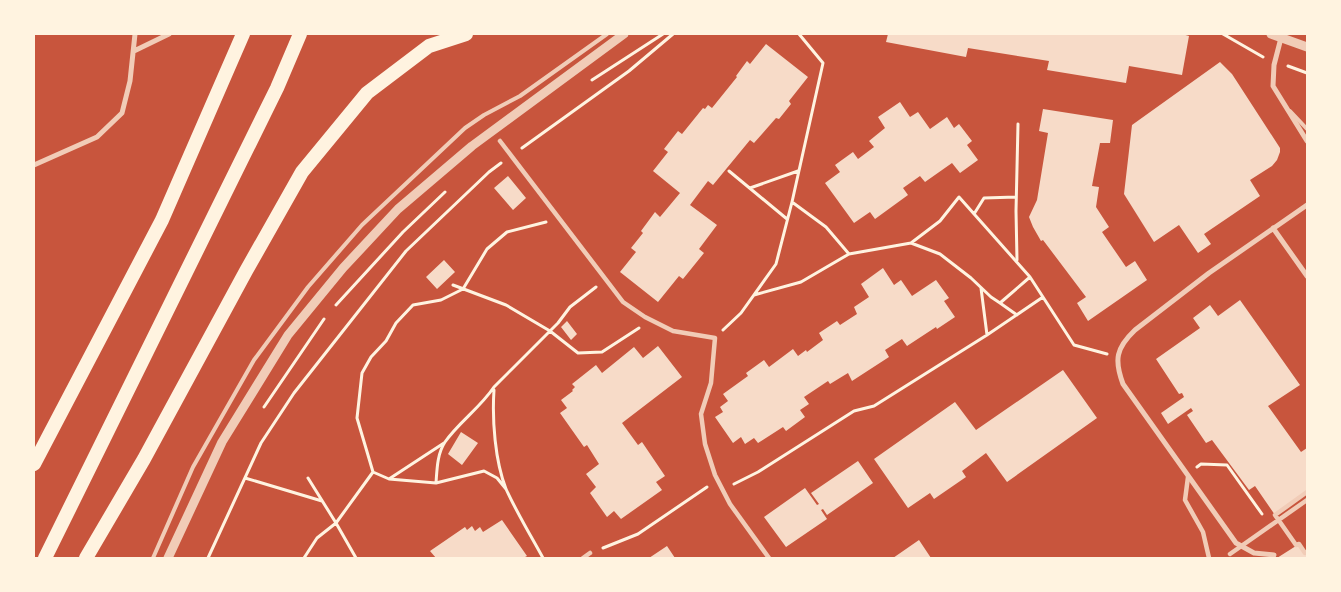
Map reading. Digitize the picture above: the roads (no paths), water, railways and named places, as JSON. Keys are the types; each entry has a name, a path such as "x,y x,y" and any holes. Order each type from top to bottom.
{"highway":[{"path":"34,464 162,220 243,34"},
{"path":"46,558 277,88 300,34"},
{"path":"86,558 144,459 302,172 367,93 429,46 466,34"}],"street":[{"path":"34,165 98,138 122,113 130,81 135,34"},
{"path":"134,51 169,34"},
{"path":"168,558 222,442 288,335 343,268 398,208 472,146 624,34"},
{"path":"1271,34 1282,36 1307,47"},
{"path":"1282,36 1274,65 1273,86 1307,141"},
{"path":"500,141 623,302 651,320 673,331 715,338 711,383 702,414 705,444 722,490 768,558"},
{"path":"1274,555 1254,553 1236,543 1123,384 1119,373 1117,357 1124,340 1135,330 1209,273 1307,205"},
{"path":"1273,228 1307,276"},
{"path":"1188,477 1185,500 1203,532 1209,558"},
{"path":"1307,492 1274,515 1296,545 1299,544 1305,553 1307,552"},
{"path":"1230,554 1277,518 1307,500"},
{"path":"583,558 590,553"}],"lane":[{"path":"153,558 193,467 254,360 308,287 356,232 465,128 484,115 520,96 607,34"},
{"path":"1289,110 1307,129"}]}
